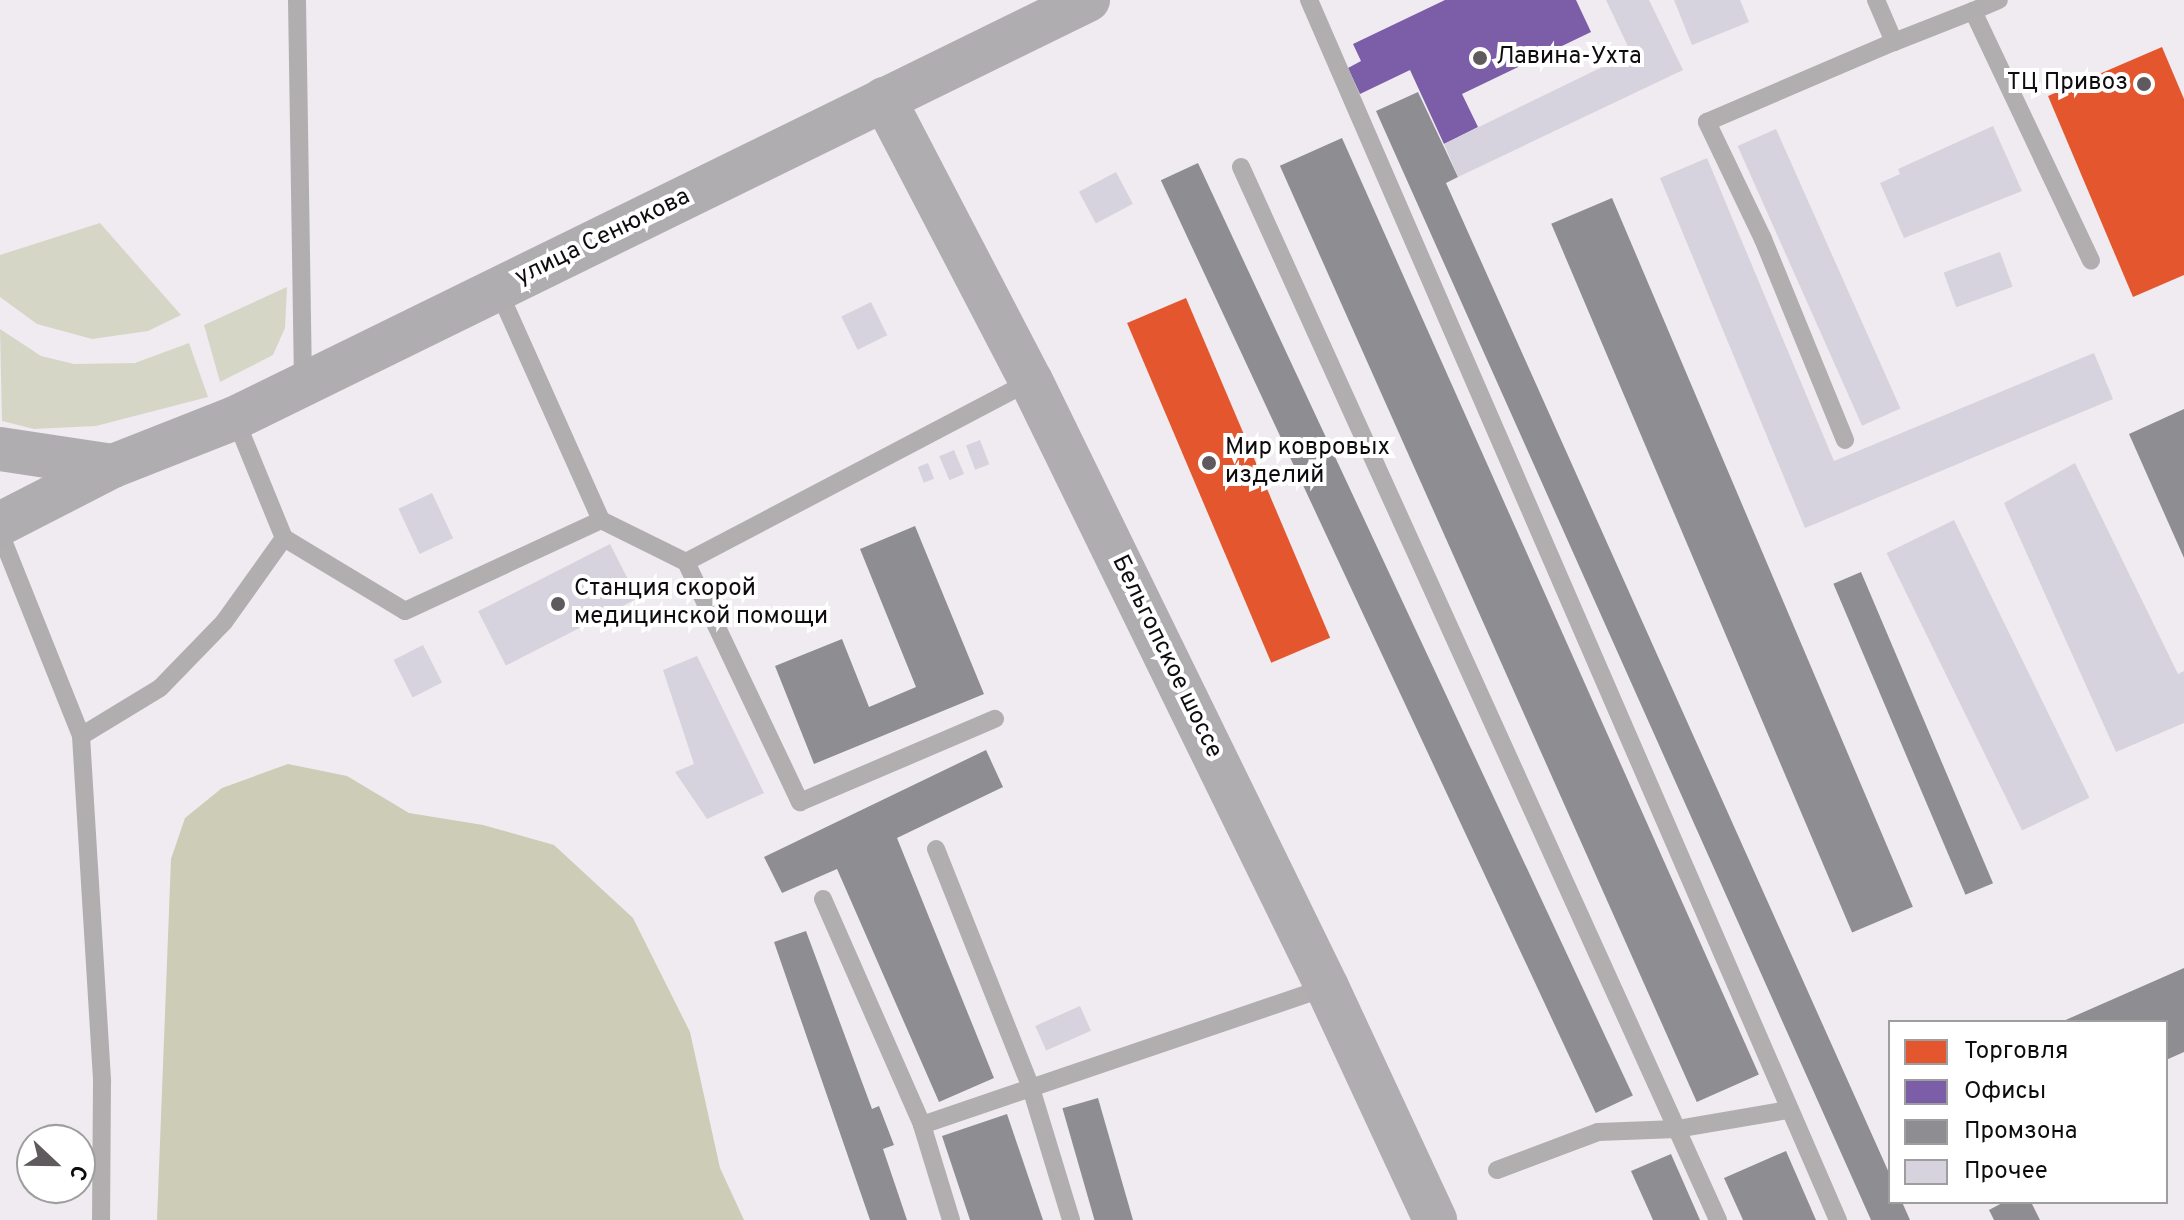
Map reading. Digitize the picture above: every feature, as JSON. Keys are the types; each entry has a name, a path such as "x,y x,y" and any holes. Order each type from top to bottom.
{"main road":[{"name":"улица Сенюкова","path":"0,524 113,466 235,418 1088,0"},
{"name":"Бельгопское шоссе","path":"884,99 1031,381 1327,987 1435,1220"},
{"path":"0,449 113,466"}],"lane":[{"path":"297,0 303,385"},
{"path":"1309,0 1838,1220"},
{"path":"1876,0 1894,42"},
{"path":"1845,440 1763,239 1707,122 1999,0"},
{"path":"1973,11 2091,261"},
{"path":"1241,167 1718,1220"},
{"path":"498,290 601,520 686,562 800,802 995,719"},
{"path":"686,562 1031,381"},
{"path":"235,418 284,538 405,611 601,520"},
{"path":"0,533 81,736 102,1081 101,1220"},
{"path":"81,736 160,688 224,622 284,538"},
{"path":"936,849 1031,1088 1071,1220"},
{"path":"823,899 922,1125 951,1220"},
{"path":"922,1125 1327,987"},
{"path":"1497,1170 1598,1132 1677,1129 1788,1110"}],"shaded area":[{"path":"100,223 181,315 148,331 92,339 37,324 0,297 0,255"},
{"path":"287,287 285,328 273,355 220,382 204,325"},
{"path":"0,329 41,356 74,364 135,363 189,343 208,397 96,426 34,429 2,421"}],"green space":[{"path":"288,764 347,776 409,813 483,825 554,845 633,918 690,1032 720,1168 744,1220 157,1220 171,859 185,818 222,788"}],"building: Торговля":[{"path":"2162,47 2184,99 2184,275 2133,297 2048,96"},
{"path":"1186,298 1330,638 1271,663 1127,323"}],"building: Офисы":[{"path":"1445,0 1576,0 1591,32 1462,94 1478,127 1444,144 1410,70 1360,94 1348,68 1361,61 1353,44"}],"building: Промзона":[{"path":"1418,92 1458,177 1446,183 1888,1171 1888,1204 1903,1204 1910,1220 1871,1220 1376,111"},
{"path":"1342,138 1759,1074 1697,1102 1280,166"},
{"path":"1198,163 1633,1096 1596,1113 1161,180"},
{"path":"1612,198 1913,907 1852,933 1551,224"},
{"path":"2184,409 2184,558 2129,434"},
{"path":"915,526 984,694 814,764 775,666 842,639 869,707 916,687 860,549"},
{"path":"1861,572 1993,883 1965,895 1833,584"},
{"path":"986,750 1003,787 897,838 994,1078 939,1102 837,869 782,893 764,857"},
{"path":"806,931 872,1109 879,1106 894,1145 883,1149 907,1220 870,1220 774,942"},
{"path":"2184,968 2184,1052 2168,1059 2168,1020 2066,1020"},
{"path":"1098,1098 1133,1220 1094,1220 1062,1108"},
{"path":"1007,1114 1043,1220 970,1220 942,1136"},
{"path":"1786,1151 1816,1220 1743,1220 1724,1178"},
{"path":"1671,1154 1700,1220 1653,1220 1631,1171"},
{"path":"2000,1204 2032,1204 2040,1220 1994,1220 1989,1210"}],"building: Прочее":[{"path":"1606,0 1649,0 1683,70 1458,177 1444,144 1631,53"},
{"path":"1674,0 1740,0 1749,22 1692,45"},
{"path":"1993,126 2022,191 1904,238 1880,183 1900,174 1898,169"},
{"path":"1776,129 1900,409 1862,426 1738,146"},
{"path":"1707,158 1834,461 2094,353 2113,399 1805,528 1660,178"},
{"path":"1116,172 1133,204 1096,224 1079,192"},
{"path":"2000,252 2013,287 1956,307 1944,273"},
{"path":"871,302 887,335 858,350 841,316"},
{"path":"980,440 989,464 975,470 966,445"},
{"path":"954,450 964,474 949,480 939,456"},
{"path":"928,463 934,479 924,483 918,467"},
{"path":"2075,463 2178,674 2184,671 2184,723 2116,752 2004,503"},
{"path":"432,493 453,538 420,554 398,509"},
{"path":"1954,520 2089,798 2022,831 1887,553"},
{"name":"Станция скорой медицинской помощи","path":"610,544 638,598 506,666 478,611"},
{"path":"423,645 442,682 413,697 394,660"},
{"path":"697,656 764,793 707,819 675,772 694,764 663,670"},
{"path":"1080,1006 1091,1031 1046,1051 1035,1026"}],"place":[{"name":"Лавина-Ухта","path":"1480,58"},
{"name":"ТЦ Привоз","path":"2144,84"},
{"name":"Мир ковровых изделий","path":"1209,463"},
{"name":"Станция скорой медицинской помощи","path":"558,604"}]}
